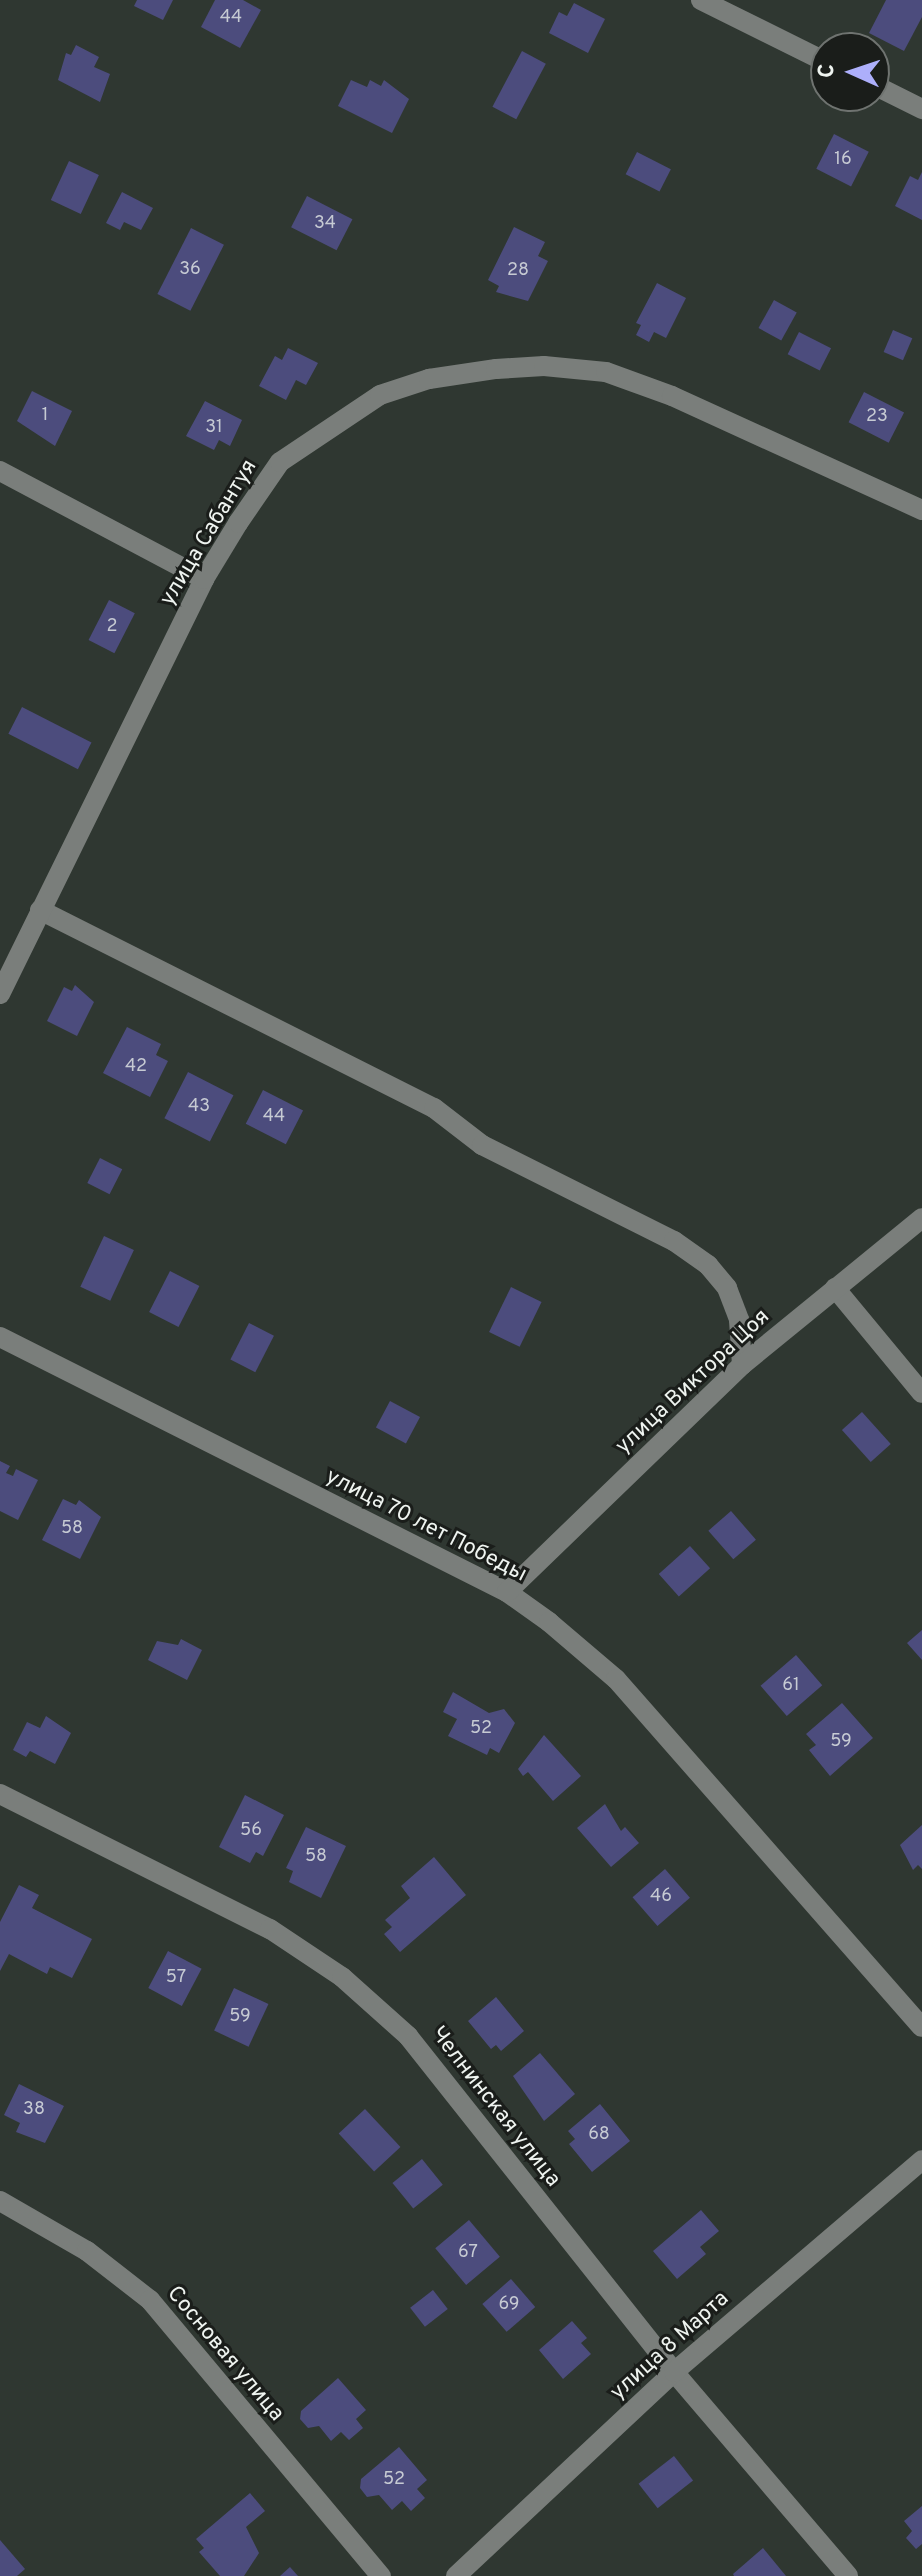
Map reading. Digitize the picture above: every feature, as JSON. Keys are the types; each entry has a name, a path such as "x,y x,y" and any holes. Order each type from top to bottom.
{"street":[{"path":"701,0 810,54"},
{"path":"890,93 922,109"},
{"name":"улица Сабантуя","path":"0,994 204,579 280,462 380,395 429,379 496,369 544,366 606,372 672,396 922,510"},
{"path":"0,471 204,579"},
{"path":"40,910 434,1108 482,1145 674,1241 708,1265 727,1288 739,1320 742,1365"},
{"name":"улица Виктора Цоя","path":"507,1592 742,1365 922,1218"},
{"path":"835,1288 922,1393"},
{"name":"улица 70 лет Победы","path":"0,1337 507,1592 616,1679 922,2027"},
{"name":"Челнинская улица","path":"0,1794 270,1929 342,1977 408,2036 674,2372 848,2576"},
{"name":"улица 8 Марта","path":"456,2576 674,2372 922,2160"},
{"name":"Сосновая улица","path":"0,2201 87,2251 150,2300 381,2576"}],"building":[{"path":"137,0 173,0 163,20 134,6"},
{"path":"215,0 243,0 261,10 240,48 201,27"},
{"path":"886,0 922,0 922,17 904,51 890,44 890,32 870,32"},
{"path":"574,3 605,19 588,53 549,33 559,12 567,16"},
{"path":"76,45 99,57 94,67 110,74 100,102 58,80 66,53 71,55"},
{"path":"522,51 546,64 516,119 492,107"},
{"path":"351,80 367,87 370,80 381,86 384,80 409,99 392,133 338,106"},
{"path":"834,134 869,152 851,186 816,169"},
{"path":"637,152 671,169 660,192 626,174"},
{"path":"69,161 99,175 81,214 51,200"},
{"path":"922,172 922,220 895,206 910,176 918,180"},
{"path":"122,192 153,208 141,230 124,222 120,230 106,223"},
{"path":"307,196 352,219 337,250 291,227"},
{"path":"514,227 545,242 538,256 548,261 528,301 496,292 499,286 488,280"},
{"path":"191,228 224,245 190,311 157,294"},
{"path":"657,283 686,298 666,338 654,332 649,342 636,335 641,325 636,323"},
{"path":"774,300 797,313 781,341 758,328"},
{"path":"893,330 912,338 903,360 884,352"},
{"path":"799,332 831,348 820,371 788,354"},
{"path":"288,348 318,363 306,385 296,380 286,400 259,386 275,356 282,360"},
{"path":"32,391 72,411 55,446 17,421"},
{"path":"864,392 904,412 889,443 849,422"},
{"path":"205,401 242,420 230,446 219,440 214,450 186,436"},
{"path":"109,600 135,613 114,653 89,640"},
{"path":"22,707 91,742 78,769 8,734"},
{"path":"75,985 94,1002 77,1036 47,1021 64,987 72,991"},
{"path":"127,1027 161,1044 156,1055 168,1061 150,1097 103,1073"},
{"path":"188,1072 233,1095 210,1141 164,1118"},
{"path":"263,1090 303,1110 286,1144 246,1124"},
{"path":"100,1158 122,1169 110,1194 87,1183"},
{"path":"104,1236 134,1250 110,1301 80,1287"},
{"path":"170,1271 199,1286 179,1327 149,1312"},
{"path":"511,1287 542,1302 520,1347 489,1332"},
{"path":"249,1323 274,1336 255,1372 230,1360"},
{"path":"390,1401 420,1417 406,1443 376,1427"},
{"path":"862,1412 891,1444 871,1462 842,1430"},
{"path":"0,1461 10,1466 6,1473 13,1476 16,1469 38,1480 18,1520 0,1511"},
{"path":"63,1499 76,1505 79,1500 101,1517 80,1559 42,1540"},
{"path":"731,1511 756,1540 733,1559 708,1531"},
{"path":"690,1546 710,1568 679,1596 659,1574"},
{"path":"922,1630 922,1660 907,1643"},
{"path":"181,1639 202,1650 187,1680 148,1660 157,1641 178,1645"},
{"path":"796,1655 822,1685 787,1716 761,1686"},
{"path":"453,1692 489,1713 504,1709 515,1723 499,1753 490,1748 487,1755 448,1736 457,1719 443,1712"},
{"path":"842,1703 873,1738 830,1776 809,1750 816,1745 806,1734"},
{"path":"46,1716 71,1733 55,1764 30,1751 26,1757 13,1750 27,1722 40,1728"},
{"path":"544,1735 581,1776 553,1801 528,1772 523,1776 518,1769"},
{"path":"245,1795 284,1815 263,1856 256,1852 250,1863 219,1847"},
{"path":"605,1804 621,1831 625,1827 639,1843 611,1867 577,1828"},
{"path":"922,1825 922,1869 918,1865 913,1870 900,1845"},
{"path":"306,1827 346,1846 321,1898 289,1882 293,1871 286,1868"},
{"path":"434,1857 466,1895 400,1952 384,1934 392,1927 385,1920 410,1898 401,1886"},
{"path":"665,1869 690,1898 657,1926 633,1897"},
{"path":"19,1885 39,1895 32,1908 92,1939 72,1978 50,1967 47,1974 9,1954 0,1971 0,1922"},
{"path":"168,1951 202,1969 182,2006 148,1988"},
{"path":"234,1988 268,2004 249,2047 214,2031"},
{"path":"496,1997 524,2031 501,2051 496,2045 491,2049 468,2021"},
{"path":"540,2053 575,2094 544,2121 513,2076"},
{"path":"19,2084 64,2106 45,2143 16,2132 20,2123 4,2115"},
{"path":"600,2104 630,2141 592,2172 569,2144 575,2139 568,2131"},
{"path":"365,2109 400,2147 374,2172 339,2134"},
{"path":"422,2159 443,2185 413,2209 392,2183"},
{"path":"701,2210 719,2231 700,2247 706,2254 677,2279 653,2251"},
{"path":"469,2220 500,2257 466,2285 435,2248"},
{"path":"511,2279 535,2307 507,2332 482,2304"},
{"path":"433,2290 448,2309 425,2327 410,2308"},
{"path":"572,2321 587,2338 581,2343 591,2354 563,2379 539,2350"},
{"path":"338,2378 366,2410 356,2419 363,2428 349,2440 341,2432 331,2441 319,2426 308,2428 300,2419 301,2411"},
{"path":"399,2447 427,2480 417,2489 425,2498 411,2511 402,2501 392,2510 379,2495 367,2497 360,2488 361,2479"},
{"path":"674,2456 693,2480 658,2508 639,2484"},
{"path":"250,2493 265,2511 246,2527 259,2553 244,2576 220,2576 199,2552 204,2548 196,2539"},
{"path":"922,2506 922,2544 916,2549 906,2538 912,2531 904,2521"},
{"path":"0,2540 25,2569 17,2576 0,2576"},
{"path":"763,2548 786,2576 734,2576 733,2574"},
{"path":"290,2567 298,2576 280,2576"}]}
